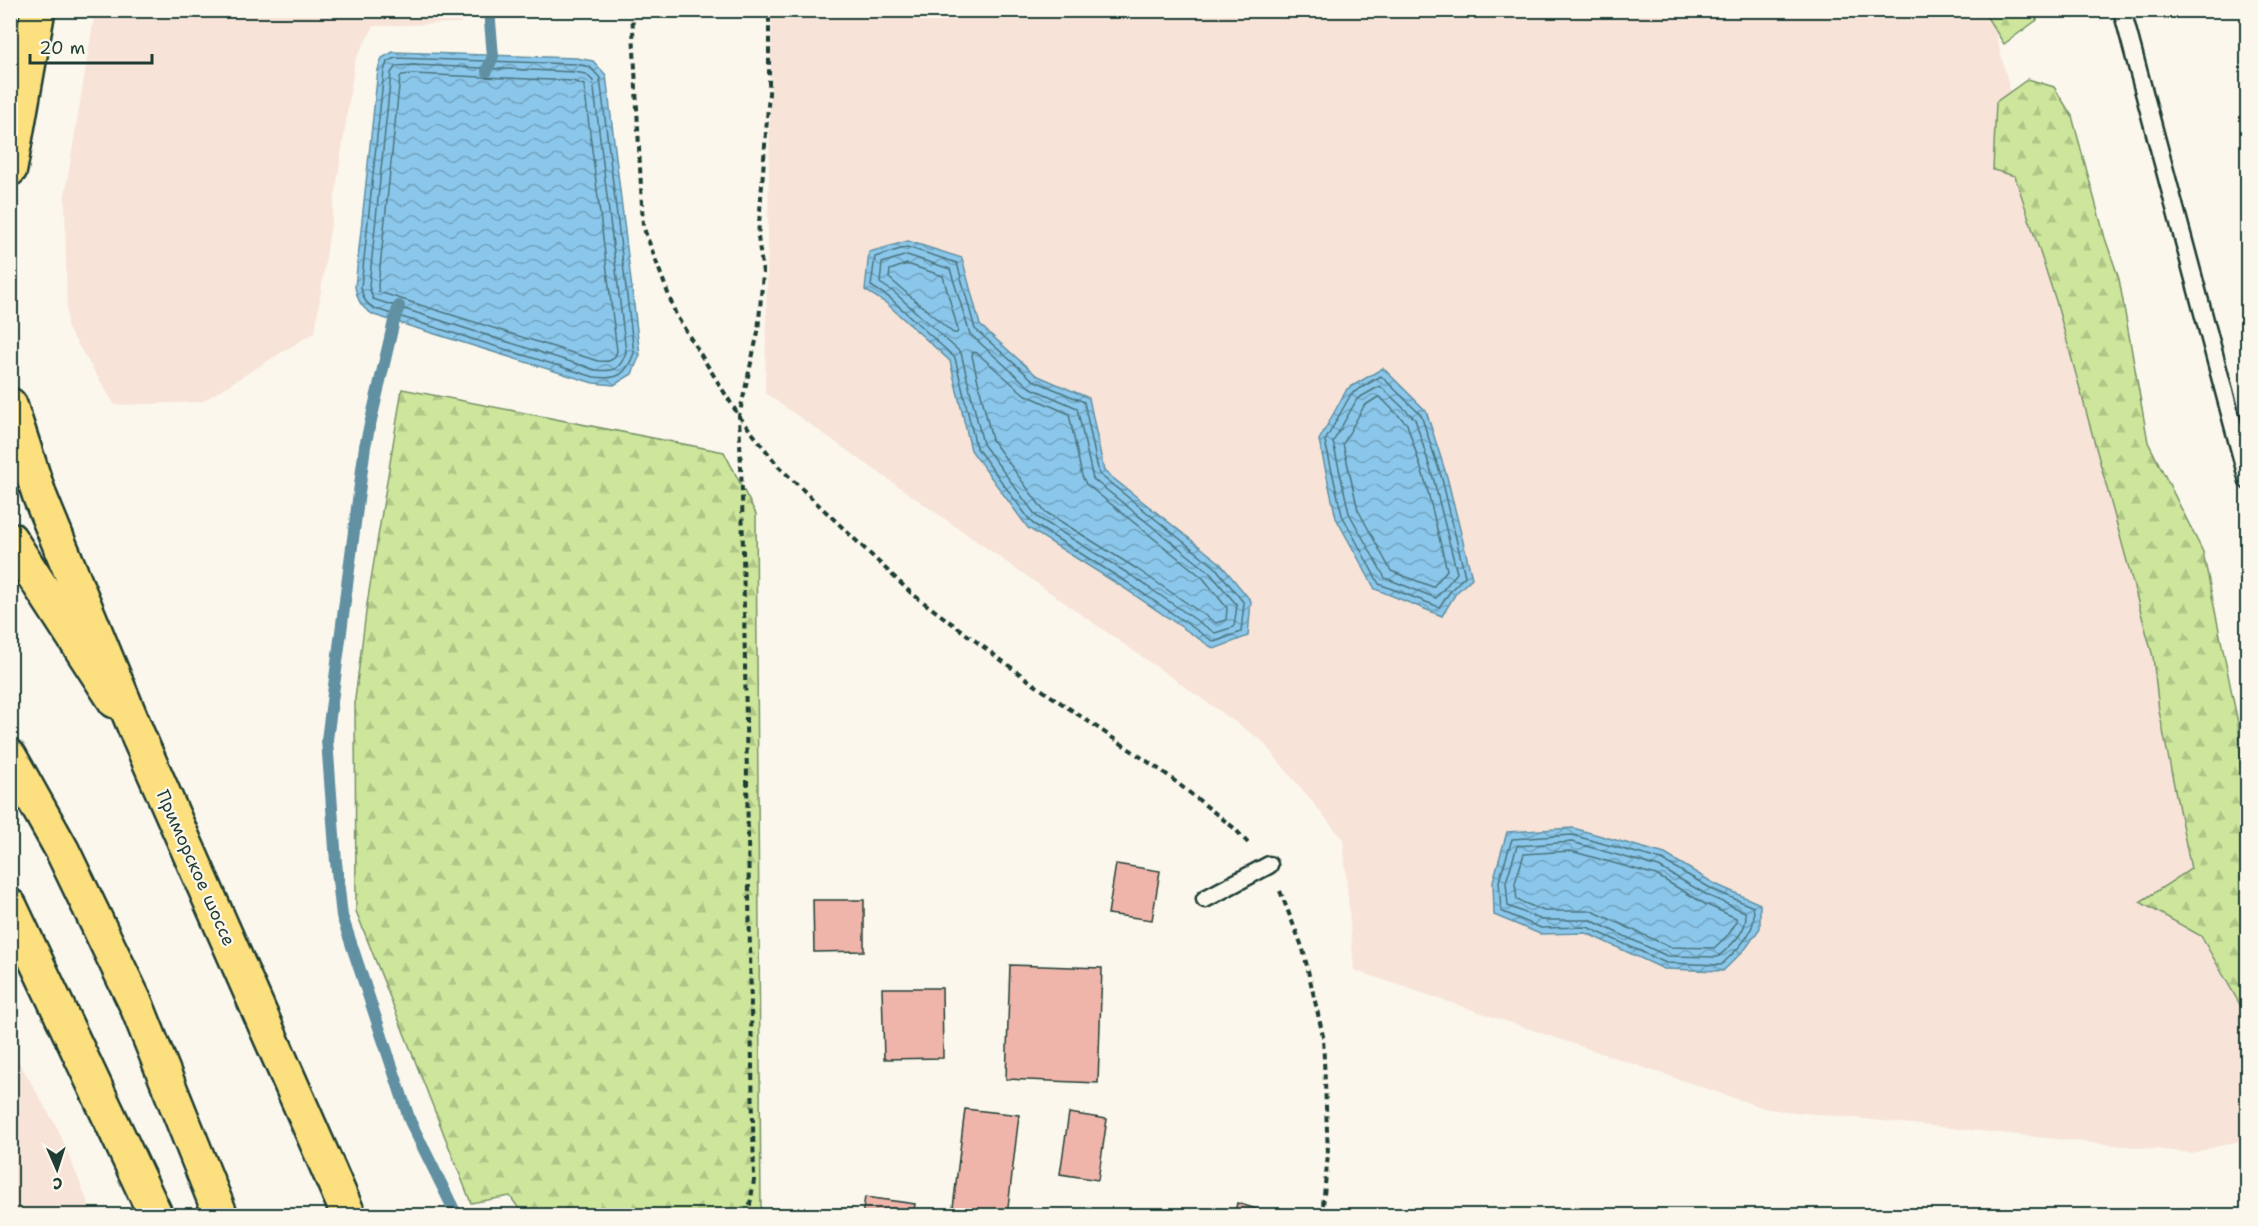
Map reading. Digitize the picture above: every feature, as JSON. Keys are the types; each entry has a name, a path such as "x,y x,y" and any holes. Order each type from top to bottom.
{"main road":[{"path":"10,169 38,10"},
{"path":"10,405 40,497 139,738"},
{"name":"Приморское шоссе","path":"10,539 139,738 349,1215"},
{"path":"10,757 62,850 136,1004 221,1215"},
{"path":"10,906 156,1215"}],"lane":[{"path":"2122,10 2247,481"},
{"path":"1205,899 1269,865"}],"path":[{"path":"632,10 643,226 676,315 739,416 779,467 911,593 1039,688 1166,774 1234,828 1269,865 1303,949 1323,1036 1328,1154 1322,1215"},
{"path":"748,1215 754,1180 743,505 739,416 758,332 763,273 758,237 770,93 769,10"}],"shaded area":[{"path":"95,11 460,11 461,23 374,26 355,60 315,332 201,402 115,405 67,327 65,195"},
{"path":"772,11 1990,11 2247,1036 2247,1139 2192,1153 1767,1109 1354,970 1343,839 1261,740 765,393"},
{"path":"10,1047 58,1129 93,1215 11,1215"}],"green space":[{"path":"1983,11 2034,11 2037,20 2004,44"},
{"path":"2028,79 2054,87 2072,116 2105,238 2119,279 2148,442 2203,552 2238,723 2246,813 2242,1008 2201,936 2140,902 2191,869 2159,711 2153,657 2056,301 2015,176 1993,170 1996,102"},
{"path":"402,389 724,452 756,514 761,1215 524,1216 510,1196 471,1203 356,911 355,699 367,604"}],"water":[{"path":"393,52 576,58 593,61 606,75 640,355 632,374 614,385 593,383 374,315 363,307 355,287 378,70 382,58"},
{"path":"908,241 962,258 980,325 1036,375 1089,398 1104,471 1219,562 1251,601 1248,636 1214,649 1124,588 1028,528 971,450 950,361 886,303 865,290 869,252"},
{"path":"1383,368 1426,411 1447,477 1472,578 1456,593 1442,616 1375,589 1336,518 1319,440 1347,389"},
{"path":"1573,828 1665,854 1715,884 1760,904 1760,928 1746,948 1723,971 1664,969 1586,933 1540,934 1494,915 1493,881 1507,832"}],"building":[{"path":"1116,864 1160,871 1152,920 1108,914"},
{"path":"813,900 864,900 864,951 814,952"},
{"path":"1010,965 1102,968 1098,1083 1006,1079"},
{"path":"882,988 942,988 943,1058 884,1059"},
{"path":"965,1109 1019,1115 1007,1216 952,1216"},
{"path":"1069,1113 1107,1119 1098,1180 1060,1174"},
{"path":"865,1197 915,1204 913,1216 862,1216"},
{"path":"1237,1203 1280,1216 1234,1216"}],"waterway":[{"path":"487,71 493,56 489,10"},
{"path":"399,306 365,446 327,740 342,916 410,1121 457,1216"}]}
